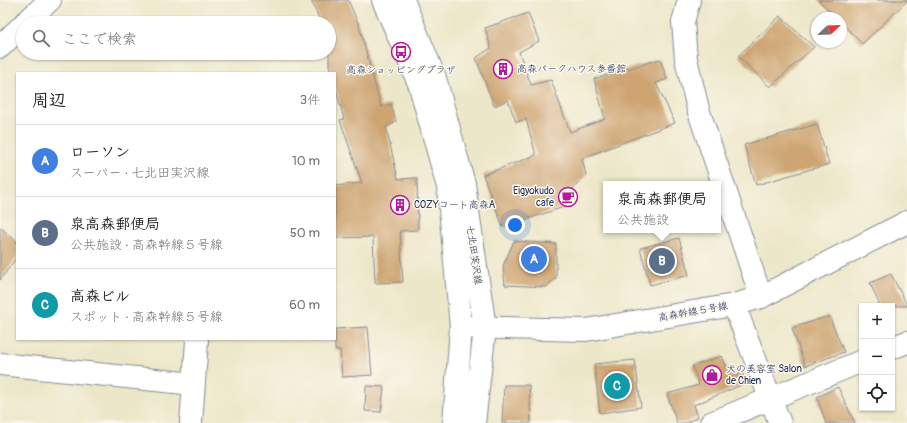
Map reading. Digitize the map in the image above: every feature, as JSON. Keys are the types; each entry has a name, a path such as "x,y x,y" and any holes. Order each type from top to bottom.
{"street":[{"path":"33,16 50,0"},
{"path":"383,0 420,86 448,187 461,327 454,423"},
{"name":"七北田実沢線","path":"403,0 435,78 464,184 485,328 474,423"},
{"path":"688,0 682,22 686,59 698,109 761,297"},
{"path":"0,47 16,32"},
{"name":"高森幹線５号線","path":"461,327 586,330 734,305 761,297 907,222"},
{"path":"734,305 780,423"},
{"path":"191,423 197,341"},
{"path":"895,347 907,342"},
{"path":"711,423 859,362"},
{"path":"0,364 194,384"}],"building":[{"path":"311,0 348,0 359,25 381,107 391,104 396,122 386,127 398,179 417,178 418,230 400,231 403,282 375,283 373,237 336,238 336,186 362,183 340,120 344,119 336,90 336,72 331,72 329,65 329,60 336,60 336,16 318,16"},
{"path":"818,0 907,0 862,44 847,28 847,12 831,12"},
{"path":"528,13 539,41 519,52 531,85 551,80 570,132 605,119 594,79 660,59 667,79 656,83 675,123 582,158 586,175 567,195 570,205 503,227 483,175 536,155 526,119 516,122 508,100 494,106 476,58 491,48 485,28"},
{"path":"780,16 811,44 811,48 813,48 770,87 738,56"},
{"path":"817,124 829,164 756,185 744,145"},
{"path":"0,227 16,241 16,258 0,280"},
{"path":"679,238 689,275 650,285 640,248"},
{"path":"514,241 556,244 556,278 546,287 505,285 503,266"},
{"path":"891,274 907,306 895,306 895,303 879,303 870,283"},
{"path":"829,316 844,352 805,366 792,328"},
{"path":"368,327 372,375 342,377 340,350 335,350 336,329"},
{"path":"722,356 730,376 742,373 746,383 694,405 698,417 685,423 677,423 667,394 699,385 692,366"},
{"path":"635,360 641,407 600,413 594,364"},
{"path":"504,385 529,385 531,423 502,423"},
{"path":"366,386 384,387 381,412 365,411"},
{"path":"838,387 855,423 826,423 817,397"}],"place":[{"name":"高森ショッピングプラザ","path":"401,52"},
{"name":"高森パークハウス参番館","path":"503,69"},
{"name":"Eigyokudo cafe","path":"568,197"},
{"name":"COZYコート高森A","path":"400,205"},
{"name":"ローソン","path":"534,259"},
{"name":"泉高森郵便局","path":"662,261"},
{"name":"犬の美容室 Salon de Chien","path":"712,375"},
{"name":"高森ビル","path":"617,386"}]}
